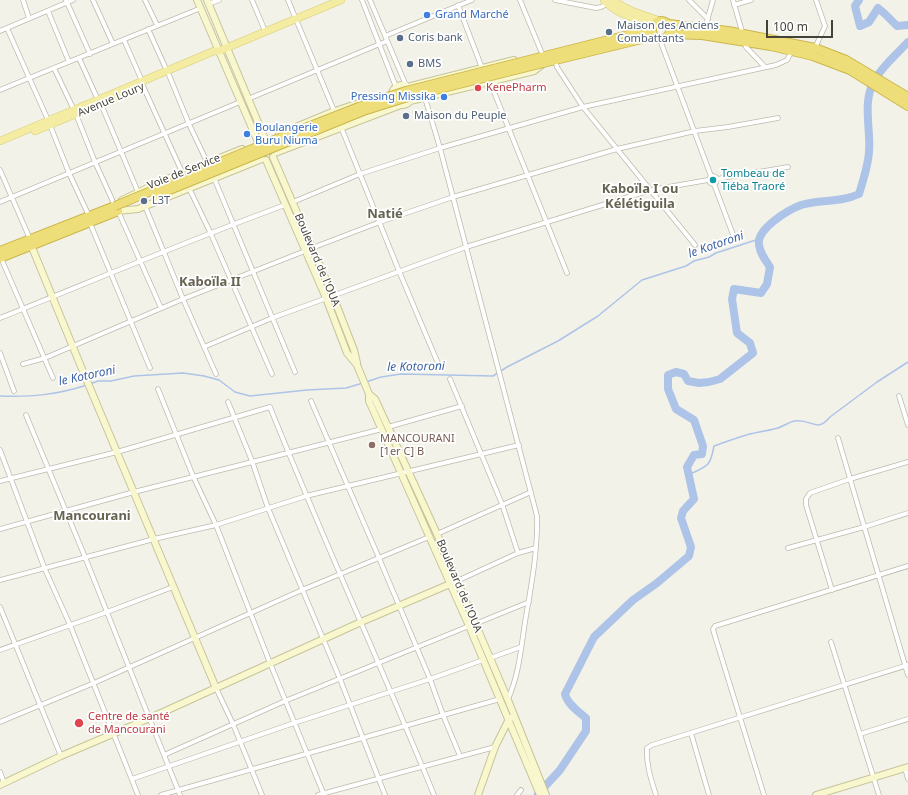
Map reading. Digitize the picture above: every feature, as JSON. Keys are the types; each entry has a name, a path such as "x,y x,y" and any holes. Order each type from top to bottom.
{"highway":[{"path":"543,59 555,60 656,30 665,22 669,24 705,28 792,50 843,66 867,76"},
{"path":"656,30 665,39 670,34 671,29 669,24"},
{"path":"0,256 30,242 116,209 264,144 369,103 406,91 543,59 656,30"},
{"path":"670,34 743,38 815,48 846,60 908,106"},
{"path":"880,84 908,97"}],"main road":[{"path":"197,0 257,143 255,152 259,157 264,159 326,298 347,353 357,364"},
{"name":"Avenue Loury","path":"0,146 49,123 143,83 217,54 219,51 341,0"},
{"path":"608,1 633,11 656,30"},
{"path":"207,2 266,139 270,140 275,145 274,155"},
{"path":"257,143 334,111 394,90 402,85 408,86 535,55 543,59 534,71 410,101 405,105 401,105 341,127 264,159"},
{"path":"408,86 412,95 410,101"},
{"path":"394,90 392,96 395,102 401,105"},
{"name":"Avenue Loury","path":"0,141 49,123"},
{"name":"Voie de Service","path":"116,209 123,199 182,172 257,143"},
{"name":"Boulevard de l'OUA","path":"274,155 333,296 354,350 357,364 366,388 375,400 385,428 408,470 437,534 457,581 472,625 490,658 508,700 512,718"},
{"name":"Voie de Service","path":"116,209 138,209 264,159"},
{"path":"30,242 216,688"},
{"path":"385,428 401,473 429,537 450,584 472,625 483,660 500,699 512,718 538,784 540,795"},
{"path":"2,784 61,756 150,718 361,622 457,581"},
{"path":"478,795 495,747 512,718"},
{"path":"816,795 906,768"},
{"path":"538,784 546,795"}],"street":[{"path":"23,0 29,18"},
{"path":"0,31 48,11 67,1 74,0"},
{"path":"93,0 113,44"},
{"path":"145,0 157,25"},
{"path":"207,2 219,0"},
{"path":"252,0 265,31"},
{"path":"288,0 437,361"},
{"path":"362,0 380,44 394,90"},
{"path":"370,0 404,83 408,86"},
{"path":"385,36 472,0"},
{"path":"520,0 543,59"},
{"path":"555,0 596,8 601,7 608,1"},
{"path":"689,0 708,19"},
{"path":"705,28 713,0"},
{"path":"751,0 734,2 746,47 765,67"},
{"path":"815,48 825,23 816,0"},
{"path":"67,1 90,54"},
{"path":"458,6 482,68"},
{"path":"0,90 201,8"},
{"path":"48,11 68,62"},
{"path":"7,28 30,78 90,220 150,368"},
{"path":"148,29 207,162"},
{"path":"656,30 695,131 710,178 710,184 714,184 735,240"},
{"path":"124,40 182,172"},
{"path":"248,99 387,41"},
{"path":"293,202 360,174 508,128 583,107 776,65 787,60 792,50"},
{"path":"79,58 138,192"},
{"path":"555,60 557,67 583,107 695,246"},
{"path":"54,68 75,112 95,162 161,308"},
{"path":"490,82 567,273"},
{"path":"425,98 440,148 537,516 538,536 529,602 516,680 508,700"},
{"path":"0,202 240,102"},
{"path":"312,248 380,222 453,197 617,149 695,131 778,118"},
{"path":"204,347 272,318 399,271 466,247 546,222 651,190 714,176 717,179 788,167"},
{"path":"0,170 30,242"},
{"path":"214,178 295,372"},
{"path":"714,184 717,179"},
{"path":"189,188 211,234 250,327 272,374"},
{"path":"0,318 233,224 285,205"},
{"path":"144,206 216,374"},
{"path":"22,364 44,358 131,320 305,251"},
{"path":"0,256 53,378"},
{"path":"0,353 14,391"},
{"path":"450,379 502,504 518,553"},
{"path":"158,389 216,525 285,701 324,794"},
{"path":"899,396 908,425"},
{"path":"311,401 430,679 442,715 460,756"},
{"path":"228,402 252,461 268,508 340,679 385,795"},
{"path":"0,529 194,476 385,428 462,406"},
{"path":"0,481 117,452 270,407 306,496 406,726 434,795"},
{"path":"26,415 85,557 180,795"},
{"path":"838,438 907,665 908,674"},
{"path":"0,580 44,567 216,525 306,496 408,470 519,445"},
{"path":"0,450 26,522 94,683 138,795"},
{"path":"832,590 806,505 806,499 810,493 850,479 908,462"},
{"path":"437,534 531,492"},
{"path":"788,548 817,541 908,513"},
{"path":"0,722 94,683 250,612 429,537"},
{"path":"457,581 518,553 536,548"},
{"path":"764,795 714,633 715,626 908,566"},
{"path":"0,650 174,587"},
{"path":"164,755 285,701 529,602"},
{"path":"0,607 61,756"},
{"path":"831,642 879,795"},
{"path":"490,658 521,648"},
{"path":"132,780 294,723 430,679 483,660"},
{"path":"656,795 648,770 647,748 652,744 691,734 843,684 907,665"},
{"path":"216,688 233,724 262,795"},
{"path":"161,795 500,699"},
{"path":"860,734 908,719"},
{"path":"691,734 709,795"},
{"path":"318,795 495,747"},
{"path":"906,768 908,779"},
{"path":"0,772 2,784"},
{"path":"517,795 521,790"}],"waterway":[{"path":"859,0 855,6 860,26 869,22 878,8 897,26 908,25"},
{"path":"538,794 560,770 586,731 586,718 571,704 566,698 565,694 594,637 633,600 657,583 689,556 691,547 681,518 683,511 694,499 687,467 694,455 702,454 703,446 694,420 676,409 668,389 668,375 676,372 684,374 688,381 699,383 709,382 720,379 753,353 750,343 737,333 732,299 734,289 761,293 767,284 770,267 760,251 759,239 762,233 774,221 801,205 845,199 859,194 868,157 868,98 870,89 881,70 908,42"},
{"name":"le Kotoroni","path":"366,382 381,377 401,374 493,376 507,367 558,341 598,316 642,280 686,266 694,261 759,239"},
{"path":"688,475 704,468 707,465 711,459 714,446 746,435 777,428 794,421 817,425 825,422 877,382 908,362"},
{"name":"le Kotoroni","path":"90,384 98,381 111,381 134,376 183,373 219,380 235,392 250,396 307,390 346,388 363,383"},
{"name":"le Kotoroni","path":"0,396 44,395 87,385"}],"place":[{"name":"Grand Marché","path":"427,15"},
{"name":"Maison des Anciens Combattants","path":"609,32"},
{"name":"Coris bank","path":"400,38"},
{"name":"BMS","path":"410,64"},
{"name":"KenePharm","path":"478,88"},
{"name":"Pressing Missika","path":"444,97"},
{"name":"Maison du Peuple","path":"406,116"},
{"name":"Boulangerie Buru Niuma","path":"247,134"},
{"name":"Tombeau de Tiéba Traoré","path":"713,180"},
{"name":"L3T","path":"144,201"},
{"name":"MANCOURANI [1er C] B","path":"372,445"},
{"name":"Centre de santé de Mancourani","path":"79,723"}],"district":[{"name":"Kaboïla I ou Kélétiguila","path":"640,196"},
{"name":"Natié","path":"385,214"},
{"name":"Kaboïla II","path":"210,282"},
{"name":"Mancourani","path":"92,516"}]}
